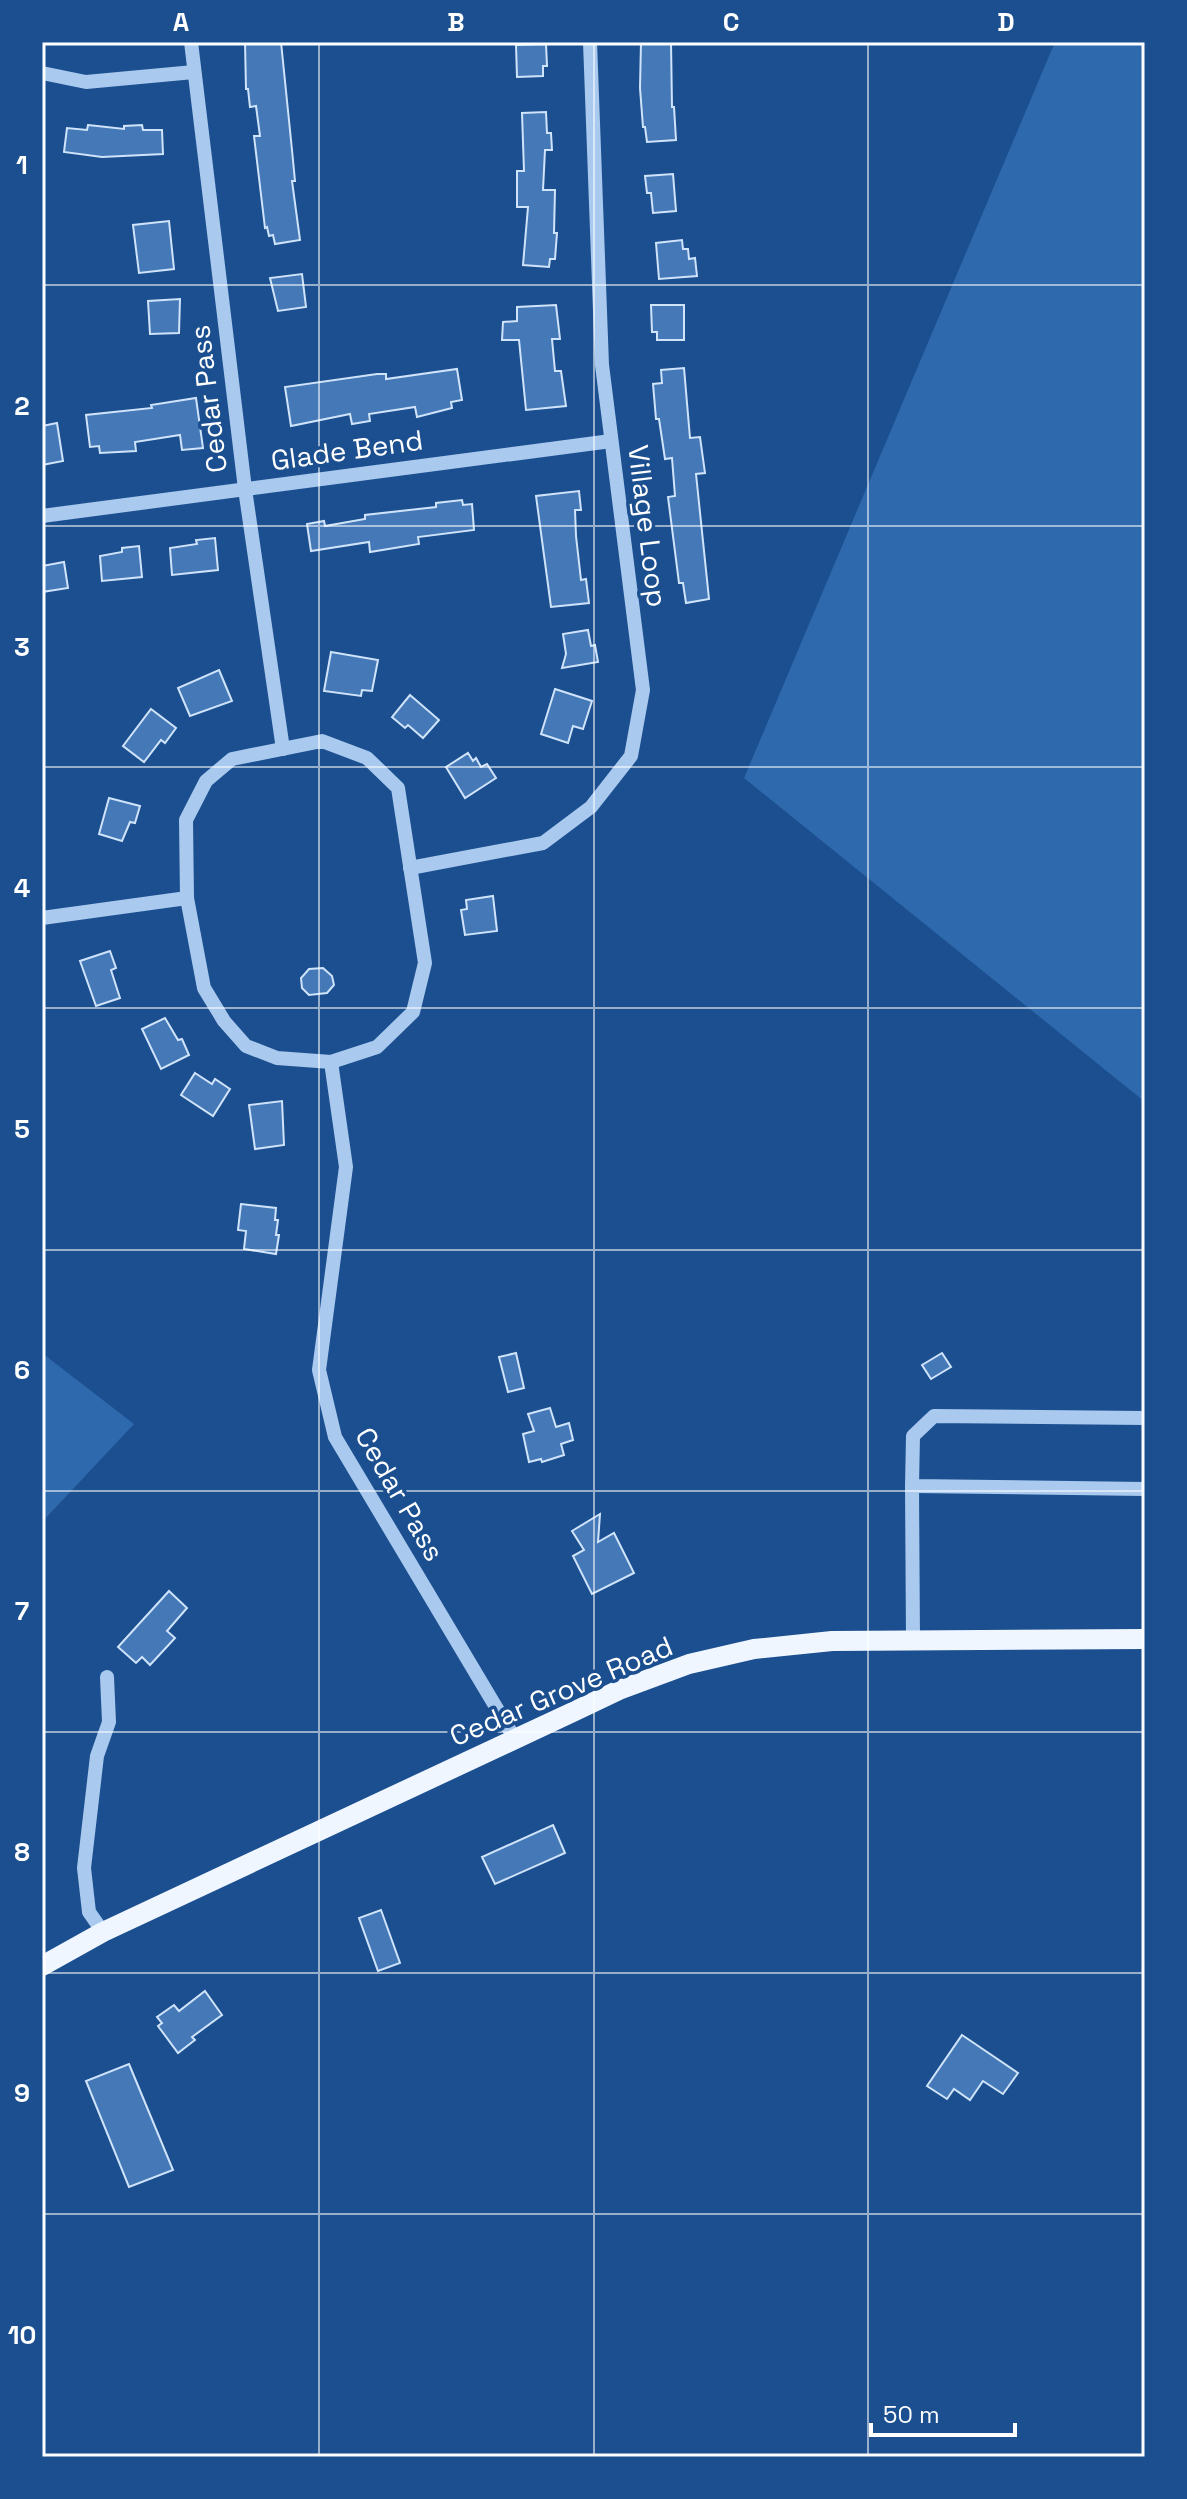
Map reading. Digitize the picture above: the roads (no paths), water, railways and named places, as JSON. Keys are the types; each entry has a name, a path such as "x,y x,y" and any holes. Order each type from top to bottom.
{"main road":[{"name":"Cedar Grove Road","path":"42,1966 103,1932 619,1690 689,1664 754,1649 832,1641 1145,1639"}],"street":[{"name":"Cedar Pass","path":"191,42 245,489 283,749"},
{"name":"Village Loop","path":"410,868 543,843 591,807 631,756 643,690 602,365 590,42"},
{"path":"42,73 86,82 194,72"},
{"name":"Glade Bend","path":"42,516 611,441"},
{"path":"322,741 367,758 398,788 410,868 425,963 413,1012 377,1047 331,1062 277,1058 246,1046 224,1021 204,988 187,898 186,820 206,781 232,759 322,741"},
{"path":"42,918 187,898"},
{"name":"Cedar Pass","path":"331,1062 346,1167 319,1370 335,1437 515,1739"},
{"path":"913,1640 913,1436 934,1416 1145,1418"},
{"path":"912,1486 1145,1489"},
{"path":"103,1932 89,1912 84,1868 97,1756 109,1722 107,1677"}]}
